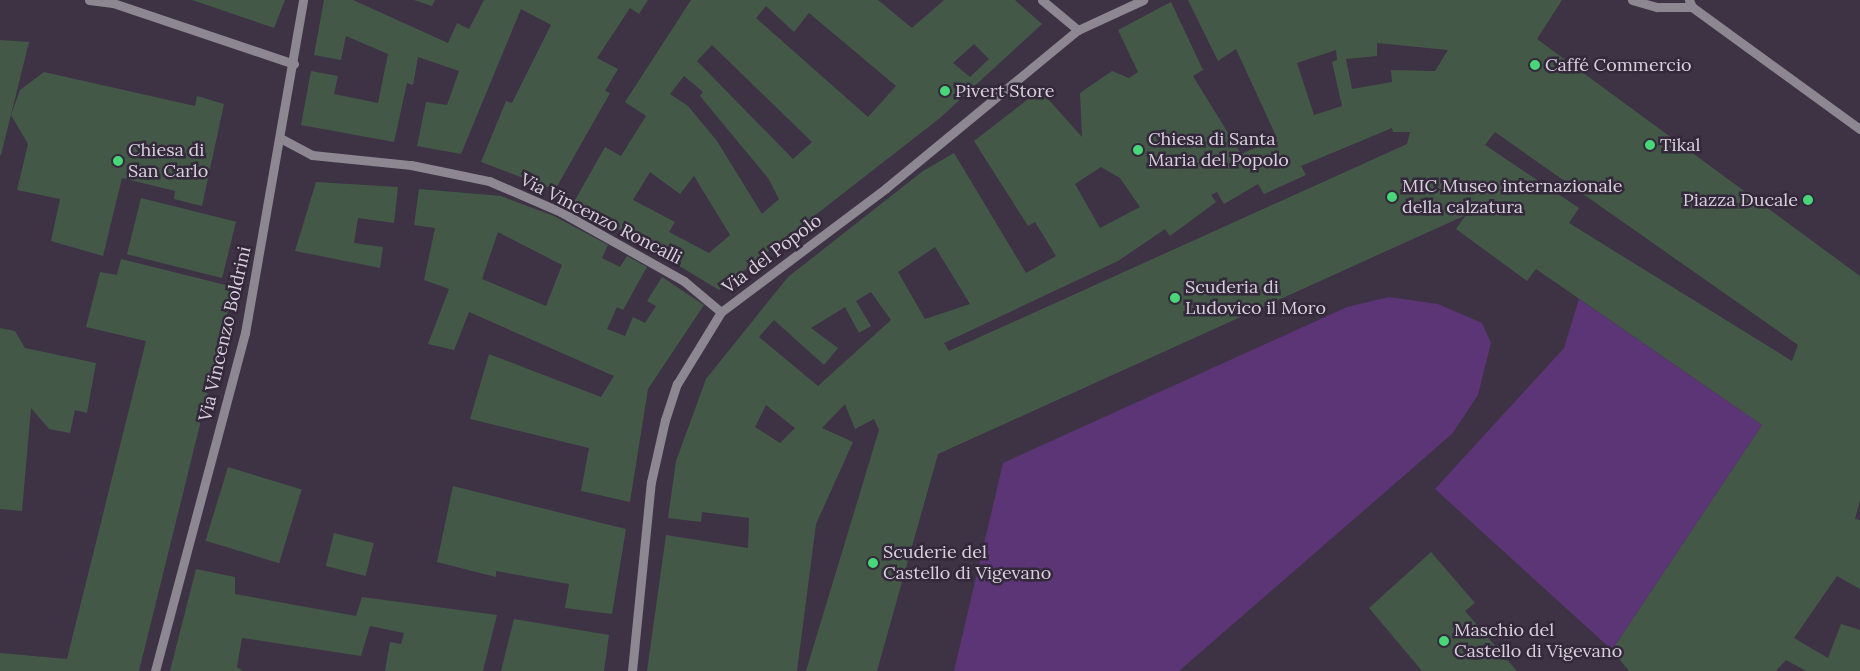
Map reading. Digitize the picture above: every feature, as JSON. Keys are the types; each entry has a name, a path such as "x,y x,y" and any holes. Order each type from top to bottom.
{"street":[{"path":"89,0 113,3 294,64"},
{"name":"Via Vincenzo Boldrini","path":"155,671 245,333 282,139 303,0"},
{"path":"1042,0 1078,30"},
{"name":"Via del Popolo","path":"632,671 651,482 665,420 678,384 722,312 886,188 1078,30 1143,0"},
{"path":"1632,0 1657,7 1691,3 1860,129"},
{"name":"Via Vincenzo Roncalli","path":"282,139 312,155 412,165 489,181 561,212 684,281 722,312"}],"shaded area":[{"path":"1389,297 1438,304 1482,323 1491,343 1478,395 1452,434 1179,671 954,671 1003,463 1347,307"},
{"path":"1579,299 1762,425 1612,650 1435,489 1564,348"}],"building":[{"path":"192,0 285,0 274,28"},
{"path":"324,0 353,0 448,43 457,23 469,29 484,0 648,0 639,14 630,8 597,58 618,69 605,91 610,93 555,190 481,162 506,101 512,103 551,25 521,9 461,154 417,146 426,102 447,105 459,71 418,57 413,85 407,83 394,142 301,125 311,71 338,76 334,94 378,103 388,54 346,36 341,60 314,55"},
{"path":"414,0 435,0 432,6"},
{"path":"691,0 878,0 912,28 944,0 1015,0 1042,24 940,118 719,290 574,202 605,147 621,156 646,116 625,102","holes":["766,6 794,32 809,13 896,86 868,117 756,18","974,44 989,59 970,77 953,63","712,45 812,142 793,159 697,61","684,76 703,92 700,96 768,178 779,199 762,214 717,141 688,106 670,94","650,172 680,194 694,176 730,235 709,253 669,232 675,222 633,200"]},
{"path":"1188,0 1562,0 1537,39 1860,276 1860,500 1855,519 1860,520 1860,589 1837,576 1794,638 1828,658 1841,624 1860,630 1860,671 1806,671 1786,660 1776,671 1629,671 1612,650 1762,425 1536,269 1527,281 1456,229 1466,215 938,454 877,671 806,671 879,430 874,419 855,429 845,404 822,428 853,442 816,524 797,671 647,671 666,535 748,548 749,518 702,512 701,522 668,518 676,461 706,379 788,277 923,171 954,153 1026,273 1056,256 1035,222 1028,226 974,141 1040,90 1082,137 1080,93 1112,71 1129,78 1138,72 1118,30 1171,2 1203,70 1193,76 1241,154 1277,138 1236,49 1218,61","holes":["1377,43 1448,50 1435,71 1391,70 1392,82 1352,89 1346,59 1377,56","1336,50 1337,60 1332,62 1342,106 1314,115 1297,63","1392,128 1393,132 1410,132 1407,144 949,351 944,343 1118,261 1165,229 1170,236 1216,202 1211,195 1217,192 1224,204 1258,184 1264,194 1306,175 1301,166","1495,132 1798,345 1792,361 1569,223 1579,208 1485,145","1101,167 1120,178 1140,207 1100,228 1075,184","935,247 970,304 925,319 898,272","871,292 891,320 818,386 759,337 774,320 824,365 838,348 811,328 845,307 859,333 871,326 856,301","766,405 795,428 780,443 755,427"]},
{"path":"0,40 29,42 1,155 0,155"},
{"name":"Chiesa di San Carlo","path":"44,72 195,106 197,96 224,104 202,206 174,199 175,191 122,178 103,256 51,241 60,199 17,190 28,144 11,115 20,90"},
{"path":"316,182 398,187 394,223 358,218 354,243 383,247 380,268 295,251"},
{"path":"419,189 501,196 554,216 608,245 602,258 620,267 627,256 647,267 623,310 617,307 607,329 625,336 633,317 645,323 656,306 647,301 662,277 704,305 648,389 630,502 581,491 589,448 470,419 489,354 601,397 614,376 469,312 454,350 428,344 449,289 424,280 435,228 414,225","holes":["498,232 562,265 546,306 482,279"]},
{"path":"141,198 236,222 222,278 127,254"},
{"path":"121,259 234,287 139,671 0,671 0,653 67,659 146,341 86,327 100,272 117,275"},
{"path":"0,328 15,331 25,348 96,363 87,413 75,410 70,433 49,429 31,408 22,511 0,509"},
{"path":"228,467 302,490 279,563 205,541"},
{"path":"453,486 626,529 612,614 565,608 569,584 496,571 496,577 437,562"},
{"path":"334,533 374,543 366,576 326,566"},
{"name":"Maschio del Castello di Vigevano","path":"1431,552 1475,603 1465,611 1517,671 1422,671 1369,608"},
{"path":"196,569 235,577 235,594 356,616 362,597 497,615 483,671 385,671 390,642 401,644 404,633 370,626 361,656 242,638 237,667 243,671 170,671"},
{"path":"514,619 609,635 604,671 501,671"}],"place":[{"name":"Caffé Commercio","path":"1535,65"},
{"name":"Pivert Store","path":"945,91"},
{"name":"Tikal","path":"1650,145"},
{"name":"Chiesa di Santa Maria del Popolo","path":"1138,150"},
{"name":"Chiesa di San Carlo","path":"118,161"},
{"name":"MIC Museo internazionale della calzatura","path":"1392,197"},
{"name":"Piazza Ducale","path":"1808,200"},
{"name":"Scuderia di Ludovico il Moro","path":"1175,298"},
{"name":"Scuderie del Castello di Vigevano","path":"873,563"},
{"name":"Maschio del Castello di Vigevano","path":"1444,641"}]}
